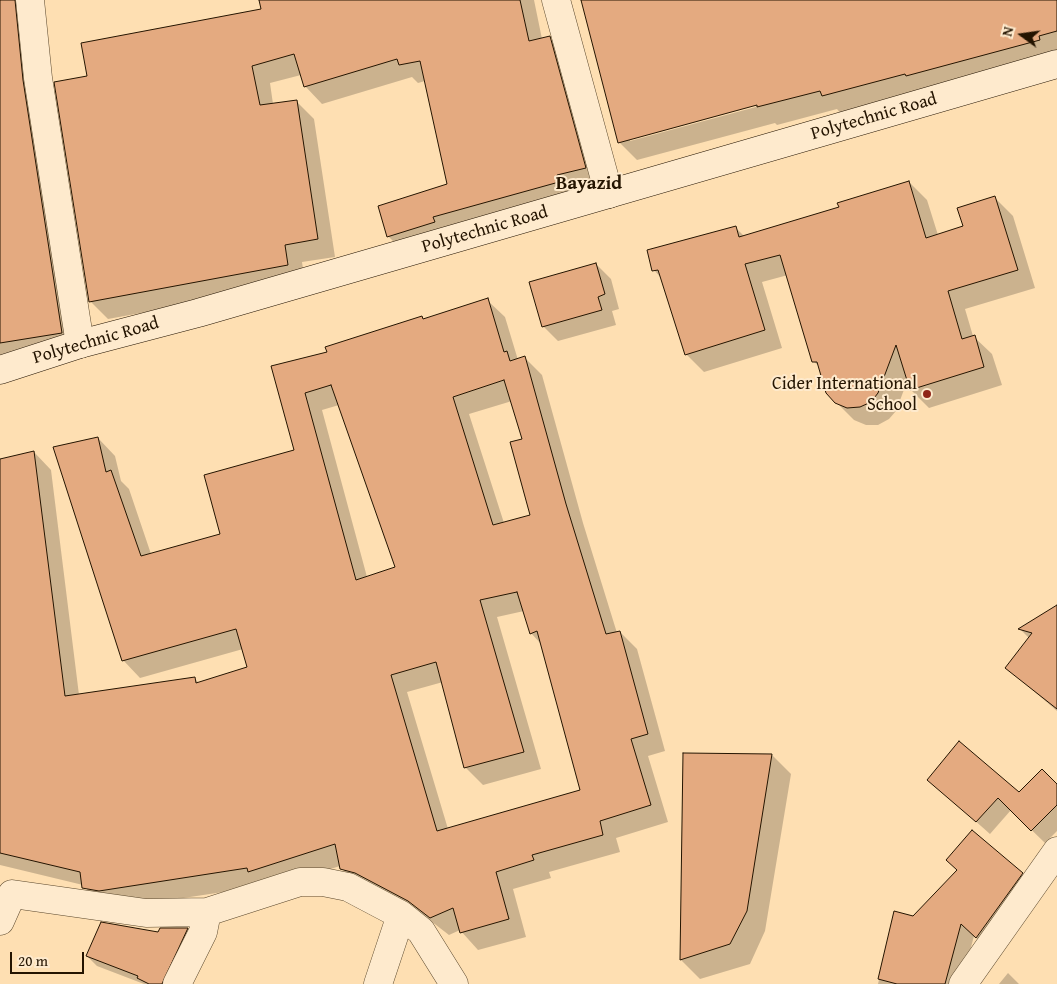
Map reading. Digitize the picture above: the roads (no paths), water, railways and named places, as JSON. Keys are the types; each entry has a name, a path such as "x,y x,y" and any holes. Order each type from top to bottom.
{"street":[{"path":"30,0 38,78 80,344"},
{"path":"556,0 609,194"},
{"name":"Polytechnic Road","path":"0,370 80,344 198,313 1057,64"},
{"path":"963,984 1057,851"},
{"path":"0,921 6,893 146,913 207,912 300,882 315,882 348,888 401,915 421,931 454,984"},
{"path":"177,984 203,932 207,912"},
{"path":"378,984 401,915"}],"place":[{"name":"Cider International School","path":"927,394"}],"district":[{"name":"Bayazid","path":"589,184"}]}
